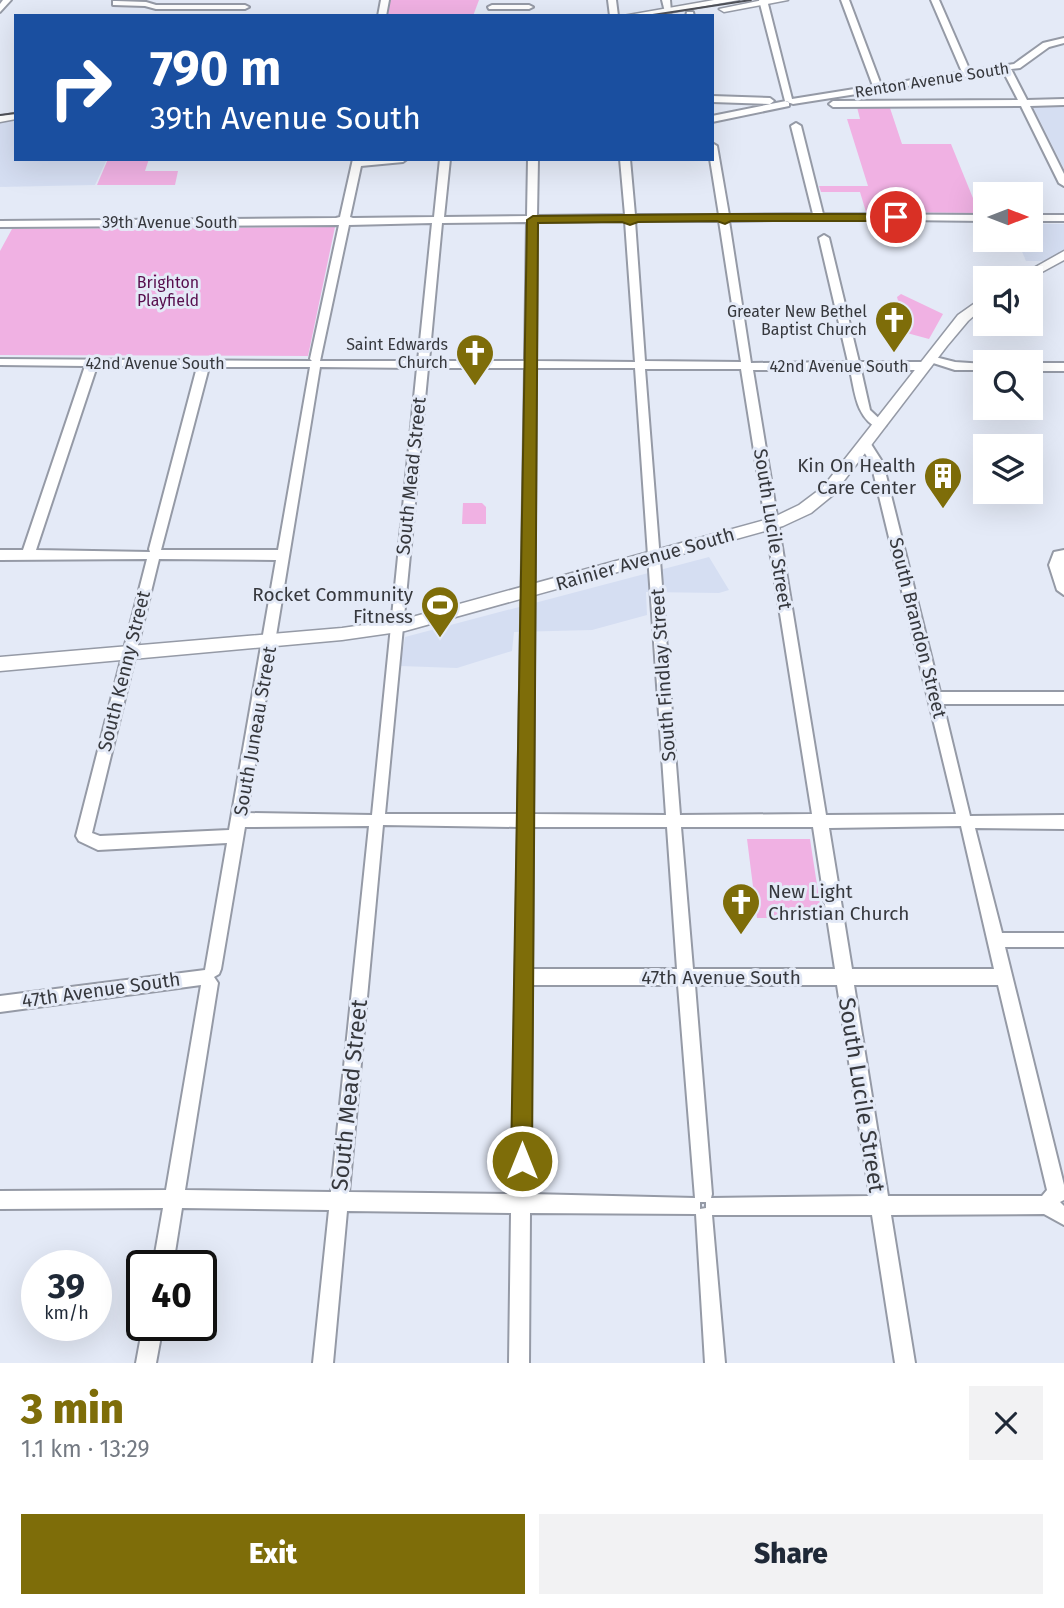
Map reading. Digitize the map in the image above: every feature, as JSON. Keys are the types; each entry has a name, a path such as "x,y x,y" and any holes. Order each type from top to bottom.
{"main road":[{"path":"635,14 667,5 734,0"},
{"path":"692,14 783,0"},
{"path":"1043,266 1064,255"},
{"name":"Rainier Avenue South","path":"0,664 396,626 772,523 801,511 820,498 962,318 973,309"}],"street":[{"path":"0,10 7,0"},
{"path":"845,0 878,89"},
{"path":"935,0 968,75"},
{"path":"714,99 787,101 764,1"},
{"path":"116,3 146,4 154,11 245,7"},
{"path":"492,8 529,8"},
{"name":"Renton Avenue South","path":"714,119 787,101 811,101 1021,65 1046,45 1064,40"},
{"path":"1006,68 1064,183"},
{"path":"811,101 825,104 1064,102"},
{"path":"796,126 818,216"},
{"name":"South Lucile Street","path":"714,158 905,1363"},
{"name":"South Mead Street","path":"323,1363 422,364 445,161"},
{"path":"519,1363 533,161"},
{"name":"South Findlay Street","path":"625,161 715,1363"},
{"name":"South Juneau Street","path":"166,1250 209,976 238,828 316,364 358,162"},
{"name":"39th Avenue South","path":"0,223 818,216 973,218"},
{"path":"1043,218 1064,218"},
{"path":"824,238 865,411 880,425"},
{"name":"42nd Avenue South","path":"0,362 747,366 928,363 973,366"},
{"path":"28,554 92,363"},
{"name":"South Kenny Street","path":"204,363 84,836 98,843 238,828"},
{"path":"1043,367 1064,367"},
{"name":"South Brandon Street","path":"865,444 877,463 1060,1208"},
{"path":"0,555 285,555"},
{"path":"1060,560 1064,590"},
{"path":"935,698 1064,698"},
{"path":"238,828 377,820 1064,821"},
{"path":"995,940 1064,940"},
{"name":"47th Avenue South","path":"0,1004 209,976"},
{"name":"47th Avenue South","path":"523,977 1004,977"},
{"path":"0,1200 339,1199 521,1205 1060,1208"},
{"path":"146,1363 150,1341"}],"shaded area":[{"path":"1033,107 1064,107 1064,169"},
{"path":"14,119 14,161 106,161 95,185 0,187 0,121"},
{"path":"1043,224 1064,224 1064,261 1026,261 1022,252 1043,252"},
{"path":"709,557 729,590 719,593 646,592 647,615 592,630 514,632 512,651 457,668 400,666 405,637"}],"green space":[{"path":"390,0 479,0 474,14 387,14"},
{"path":"857,107 890,108 902,144 951,144 973,198 973,213 866,212 860,192 821,192 819,186 868,186 847,119 860,119"},
{"path":"107,161 148,161 145,171 178,171 175,185 97,185"},
{"name":"Brighton Playfield","path":"335,227 308,356 0,355 0,251 12,229"},
{"path":"901,294 943,314 929,339 907,333 897,297"},
{"path":"463,503 482,503 486,507 486,524 462,524"},
{"path":"747,839 810,839 822,918 757,918"}],"tram line":[{"path":"659,14 751,0"},
{"path":"0,115 14,113"}],"place":[{"name":"Greater New Bethel Baptist Church","path":"894,354"},
{"name":"Saint Edwards Church","path":"475,387"},
{"name":"Kin On Health Care Center","path":"943,510"},
{"name":"Rocket Community Fitness","path":"440,639"},
{"name":"New Light Christian Church","path":"741,936"}],"route":[{"path":"522,1161 533,220 624,218 630,222 636,218 725,220 896,217"}]}
